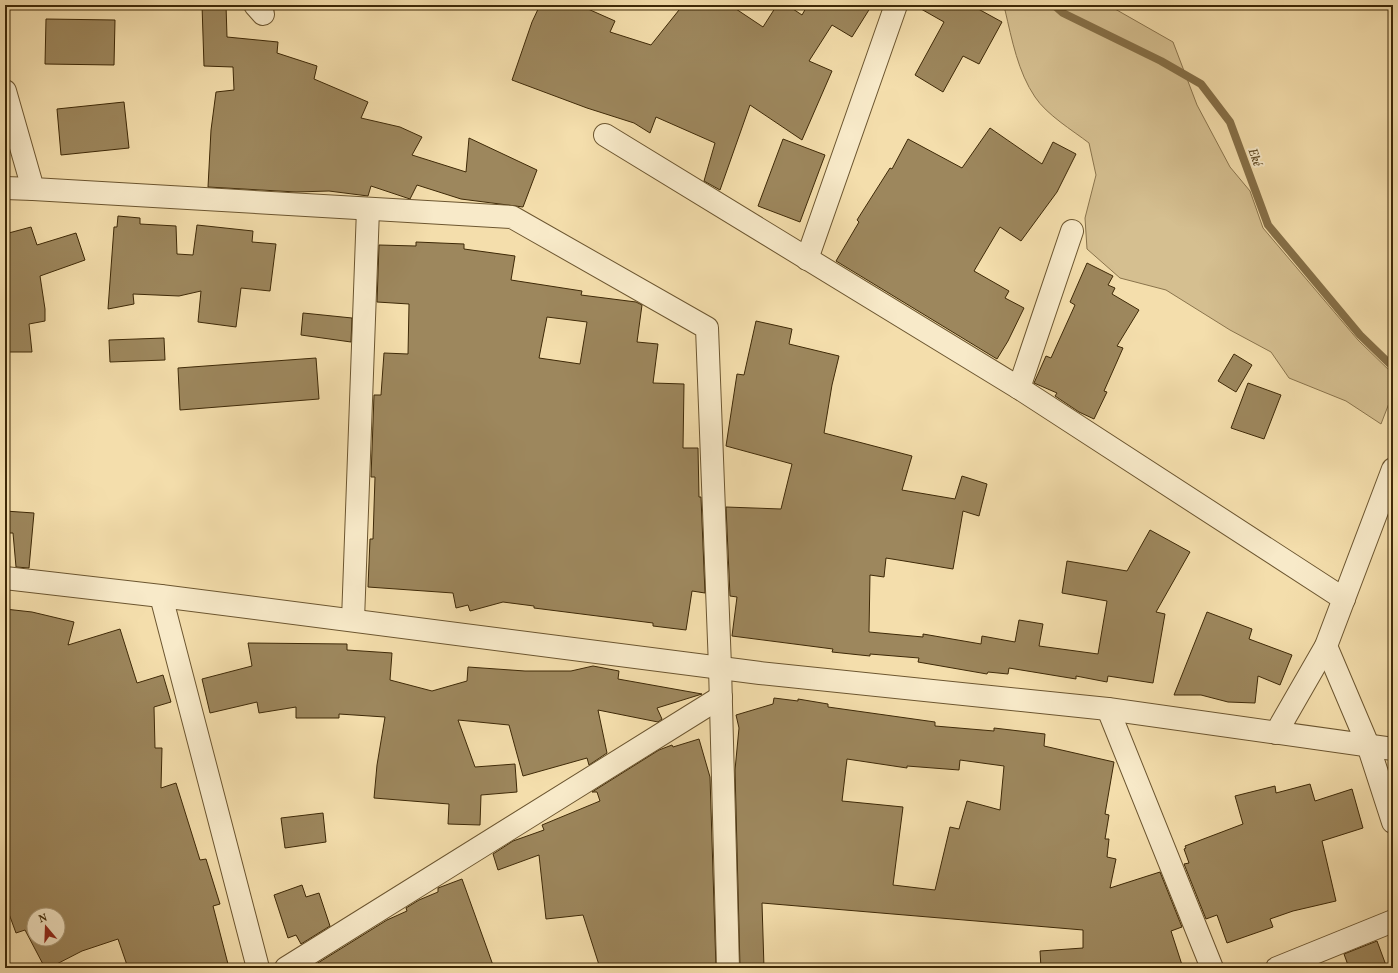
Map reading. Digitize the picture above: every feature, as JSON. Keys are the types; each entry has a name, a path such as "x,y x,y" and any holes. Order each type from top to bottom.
{"street":[{"path":"807,259 896,5"},
{"path":"5,91 33,189"},
{"path":"605,135 1018,388 1344,599"},
{"path":"5,188 512,217 707,328 721,697 728,968"},
{"path":"353,620 368,209"},
{"path":"1018,388 1072,231"},
{"path":"1276,733 1326,646 1393,469"},
{"path":"5,578 353,620 720,667 1108,709 1393,749"},
{"path":"160,596 258,968"},
{"path":"1326,646 1368,745 1393,822"},
{"path":"286,968 721,697"},
{"path":"1108,709 1212,968"},
{"path":"1277,968 1393,921"}],"shaded area":[{"path":"996,5 1108,5 1173,42 1197,105 1230,167 1250,191 1263,228 1358,340 1393,374 1393,393 1381,424 1346,401 1289,378 1271,352 1230,330 1166,290 1120,278 1087,249 1085,218 1096,175 1089,143 1053,116 1035,97 1020,66 1005,10"}],"building":[{"path":"202,5 226,5 227,37 278,42 277,53 317,66 314,79 368,102 361,118 400,127 422,137 412,155 466,172 469,138 537,170 523,207 461,199 417,185 410,199 371,186 368,196 329,191 296,192 208,187 211,130 216,92 234,90 233,67 204,66"},
{"path":"540,5 579,5 615,21 610,32 651,45 683,5 730,5 763,27 777,5 787,5 802,15 806,8 800,5 872,5 852,37 832,25 809,61 832,71 802,140 750,105 720,190 704,181 715,143 656,117 650,133 634,123 587,108 512,80 532,22"},
{"path":"914,5 971,5 1002,22 979,64 963,56 943,92 915,75 944,22"},
{"path":"46,19 115,20 114,65 45,64"},
{"path":"124,102 129,148 61,155 57,109"},
{"path":"990,128 1042,164 1053,142 1076,154 1057,192 1021,241 1000,227 974,271 1009,291 1005,298 1024,308 1008,341 997,359 836,261 859,222 857,220 890,168 892,169 908,139 962,168"},
{"path":"783,139 825,155 800,222 758,206"},
{"path":"118,216 140,218 140,224 176,226 177,254 193,255 197,225 253,231 252,242 276,244 270,291 241,288 236,327 198,322 201,291 179,296 133,294 134,304 108,309 114,227 117,227"},
{"path":"31,227 37,245 76,233 85,260 40,276 45,309 45,321 29,324 32,352 5,352 5,234"},
{"path":"416,242 464,244 464,249 515,256 511,280 582,291 581,295 636,302 642,305 637,342 658,344 653,383 684,384 683,448 698,448 699,497 701,497 705,593 692,591 686,630 653,626 653,623 534,608 534,606 503,602 470,611 468,605 456,608 453,593 368,587 370,539 373,539 375,477 371,477 374,395 381,395 384,353 408,354 409,304 377,302 379,245 416,246","holes":["547,317 587,322 580,364 539,358"]},
{"path":"1087,263 1113,276 1108,285 1115,288 1112,294 1139,310 1117,346 1123,348 1104,391 1107,392 1094,419 1079,412 1055,396 1057,393 1034,383 1046,356 1051,358 1075,305 1070,302"},
{"path":"303,313 352,318 351,342 301,335"},
{"path":"756,321 792,329 789,344 839,356 832,385 824,433 912,456 902,490 955,499 962,476 987,484 979,516 963,511 953,569 886,558 884,577 870,575 869,632 923,637 923,634 981,644 982,636 1015,642 1019,620 1043,624 1039,646 1098,654 1107,601 1062,593 1067,561 1127,571 1150,530 1190,552 1156,612 1165,614 1153,683 1108,676 1107,682 1076,676 1076,679 1009,668 1008,674 988,672 987,674 918,662 919,658 870,654 870,656 832,652 833,649 732,636 737,597 730,596 726,507 781,509 792,464 726,446 737,374 744,375"},
{"path":"164,338 165,360 110,362 109,340"},
{"path":"1234,354 1252,365 1236,392 1218,381"},
{"path":"316,358 319,399 180,410 178,368"},
{"path":"1248,383 1281,395 1264,439 1231,428"},
{"path":"5,511 34,513 29,568 16,567 13,533 5,533"},
{"path":"5,609 32,612 74,622 68,645 120,629 137,683 163,675 171,702 154,707 155,748 162,748 161,788 176,783 200,860 206,859 220,904 213,906 228,964 214,968 128,968 118,939 82,951 49,968 45,968 34,947 66,947 66,907 26,907 26,932 25,930 16,933 5,903"},
{"path":"1207,612 1252,629 1249,639 1292,655 1280,685 1258,676 1255,703 1228,702 1201,695 1174,695"},
{"path":"248,643 347,644 347,650 392,653 390,680 432,691 467,681 468,667 525,671 571,671 593,666 619,671 618,679 702,694 657,708 662,719 658,722 598,710 607,753 589,765 587,758 523,776 509,725 458,720 475,767 515,764 517,792 481,795 480,825 448,824 449,804 374,798 377,765 385,717 339,714 339,718 296,718 296,707 259,713 257,702 210,713 202,679 252,666"},
{"path":"774,698 798,701 798,699 828,704 828,707 935,722 935,726 994,731 994,728 1045,734 1044,746 1114,762 1105,814 1109,815 1105,839 1109,839 1107,857 1116,859 1110,888 1160,872 1182,927 1171,931 1183,968 1041,968 1040,951 1083,948 1083,930 762,903 764,968 740,968 735,770 739,728 736,715 773,704","holes":["847,759 907,768 907,766 959,770 960,760 1004,766 1000,810 967,801 959,829 950,827 935,890 893,885 903,807 842,801"]},
{"path":"699,739 710,777 716,968 600,968 583,915 546,919 539,855 498,870 493,854 513,841 544,830 542,825 600,801 597,792 592,792 659,750 672,745 673,747"},
{"path":"1310,784 1315,801 1352,789 1363,828 1322,841 1336,901 1293,911 1270,919 1273,927 1227,943 1217,915 1206,919 1184,864 1189,863 1184,849 1186,848 1185,846 1243,824 1235,796 1275,786 1276,793"},
{"path":"323,813 326,842 285,848 281,818"},
{"path":"462,879 494,968 315,968 313,966 387,920 407,911 406,908 419,900 438,892 438,888"},
{"path":"302,885 306,897 319,893 330,926 301,944 296,935 288,938 274,895"},
{"path":"1377,941 1387,968 1349,968 1344,954"}],"waterway":[{"name":"Eké","path":"1054,5 1063,13 1161,61 1201,84 1230,122 1268,225 1360,335 1393,367"}]}
